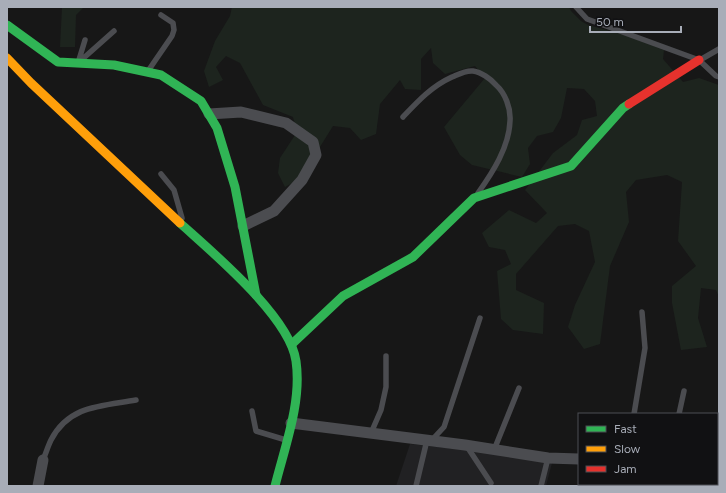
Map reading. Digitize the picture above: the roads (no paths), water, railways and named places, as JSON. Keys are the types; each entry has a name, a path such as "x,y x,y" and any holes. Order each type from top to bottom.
{"street":[{"path":"7,25 58,62 114,65 161,75 201,101 217,128 235,187 256,295"},
{"path":"7,58 256,295 278,322 292,344 298,367 297,390 291,423 275,486"},
{"path":"292,344 343,296 413,257 474,198 571,166 623,108 699,60"},
{"path":"209,114 241,112 286,123 313,142 316,156 302,180 274,211 243,226"},
{"path":"291,423 465,445 548,458 578,459"},
{"path":"38,486 43,460"}],"lane":[{"path":"576,7 587,19 699,60 719,77"},
{"path":"148,72 172,36 174,30 173,24 161,15"},
{"path":"78,63 114,31"},
{"path":"78,63 86,40"},
{"path":"699,60 719,49"},
{"path":"403,117 422,96 440,82 461,72 474,71 490,79 500,88 509,106 510,121 507,138 496,167 474,198"},
{"path":"162,174 174,190 185,227"},
{"path":"634,413 645,348 642,312"},
{"path":"416,486 429,441 444,427 480,318"},
{"path":"371,434 381,410 386,387 386,356"},
{"path":"494,450 519,388"},
{"path":"679,413 684,391"},
{"path":"43,460 50,441 56,431 75,413 91,408 136,400"},
{"path":"252,411 256,431 286,440"},
{"path":"465,445 491,483"},
{"path":"541,486 548,458"}]}
